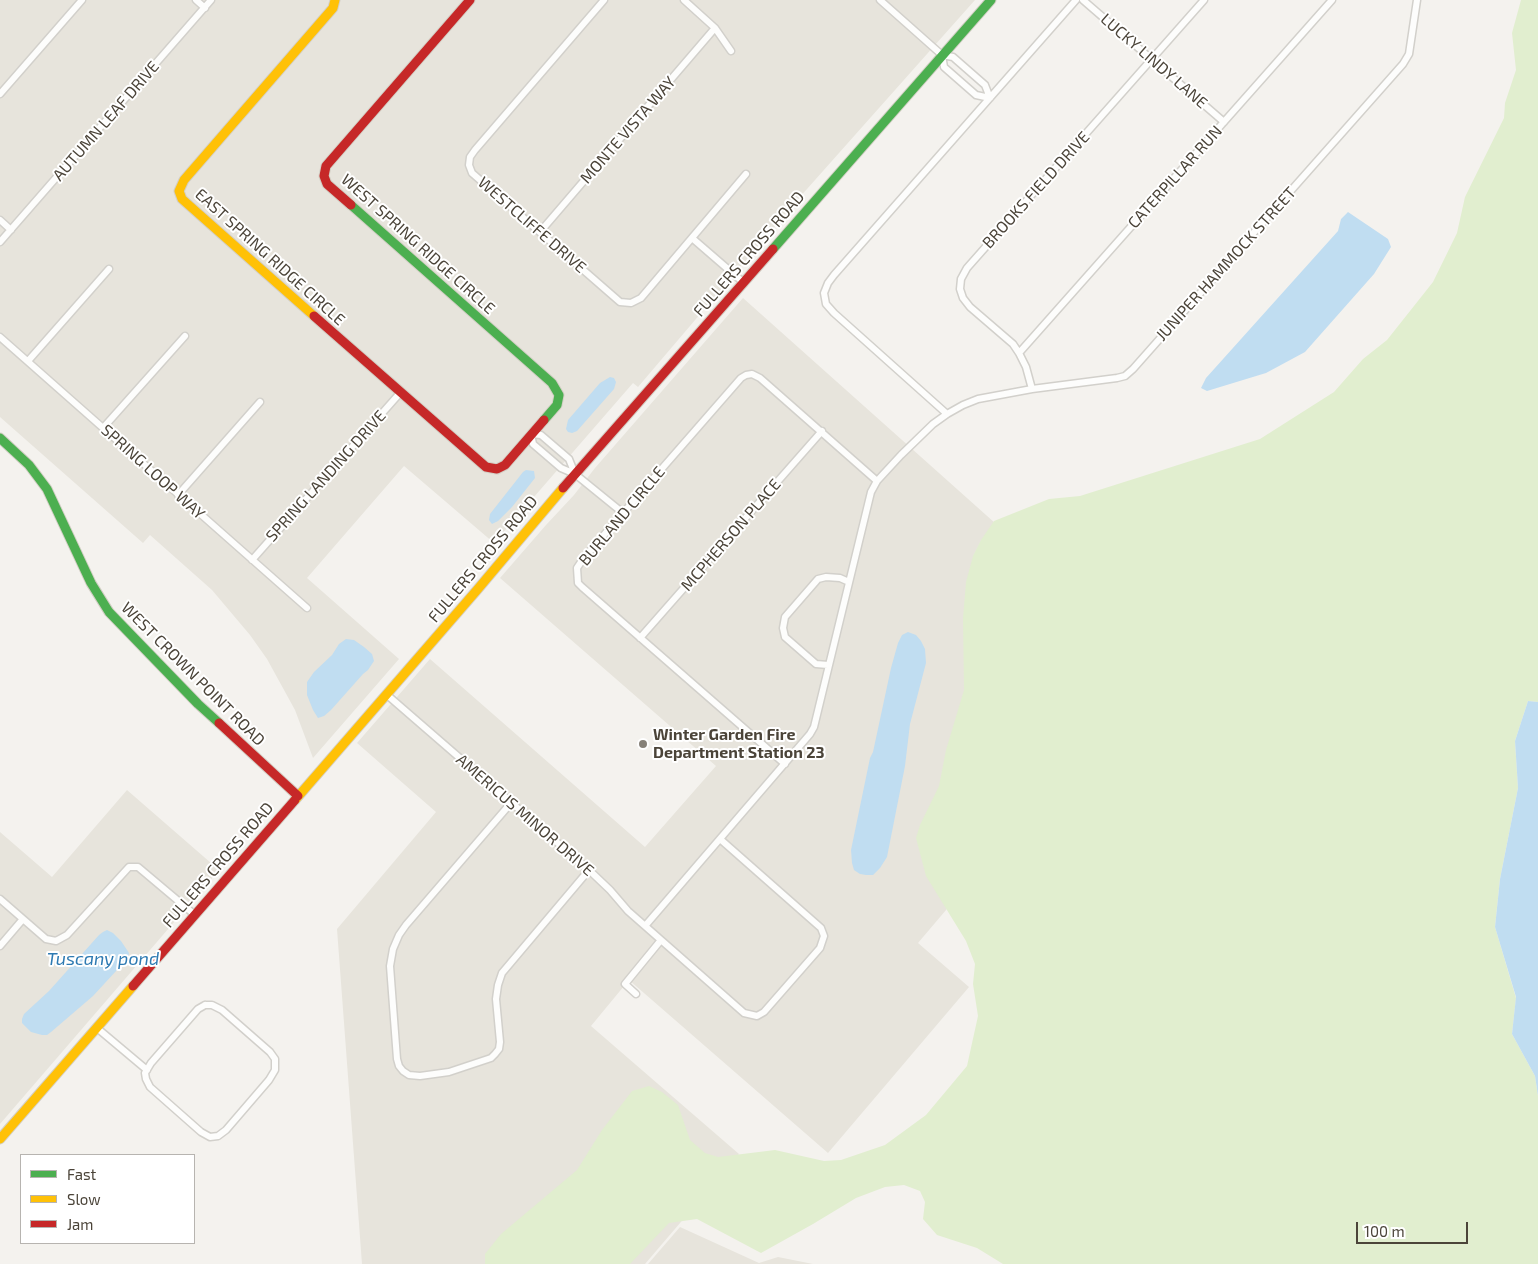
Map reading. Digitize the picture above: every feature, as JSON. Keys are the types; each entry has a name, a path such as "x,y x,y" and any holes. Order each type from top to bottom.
{"street":[{"path":"0,94 82,0"},
{"path":"196,0 205,8"},
{"name":"AUTUMN LEAF DRIVE","path":"0,242 211,0"},
{"name":"EAST SPRING RIDGE CIRCLE","path":"334,0 333,8 184,180 179,190 182,199 486,467 496,469 505,465 531,434"},
{"name":"WEST SPRING RIDGE CIRCLE","path":"470,0 326,166 324,176 328,184 552,383 559,395 556,405 531,434"},
{"name":"WESTCLIFFE DRIVE","path":"604,0 475,150 470,157 469,165 472,173 620,302 631,303 640,298 746,174"},
{"path":"684,0 715,28 731,50"},
{"path":"880,0 942,55 953,57 985,86 990,98"},
{"name":"FULLERS CROSS ROAD","path":"0,1139 575,474 991,0"},
{"path":"947,414 834,313 826,304 824,293 834,275 1076,0"},
{"name":"LUCKY LINDY LANE","path":"1084,0 1224,122"},
{"name":"BROOKS FIELD DRIVE","path":"1032,390 1026,367 1019,353 1013,344 970,307 963,298 960,289 961,279 967,268 1204,0"},
{"name":"CATERPILLAR RUN","path":"1019,353 1332,0"},
{"name":"JUNIPER HAMMOCK STREET","path":"645,926 785,764 814,727 871,492 878,481 933,424 947,414 978,399 1117,378 1125,376 1133,370 1403,64 1408,54 1417,0"},
{"name":"MONTE VISTA WAY","path":"540,232 715,28"},
{"path":"942,55 944,67 976,95 990,98"},
{"path":"0,220 11,230"},
{"path":"692,238 744,283"},
{"path":"28,361 109,269"},
{"path":"103,428 185,336"},
{"name":"SPRING LOOP WAY","path":"0,337 307,608"},
{"name":"BURLAND CIRCLE","path":"785,764 582,587 578,583 577,568 741,378 746,375 752,374 760,378 878,481"},
{"name":"SPRING LANDING DRIVE","path":"252,560 400,393"},
{"path":"178,495 260,402"},
{"name":"MCPHERSON PLACE","path":"640,638 822,431"},
{"path":"575,474 562,453 541,435 531,434 533,444 561,468 575,474 623,514"},
{"name":"WEST CROWN POINT ROAD","path":"0,438 29,465 47,489 91,583 109,612 198,704 298,796"},
{"path":"828,665 816,664 785,636 783,628 785,617 818,579 826,576 849,582"},
{"name":"AMERICUS MINOR DRIVE","path":"386,694 589,870 628,911 744,1013 757,1016 764,1012 820,948 824,936 821,928 720,839"},
{"path":"510,803 406,925 393,948 390,966 397,1059 403,1071 409,1075 420,1076 449,1072 491,1058 496,1054 500,1042 496,999 502,973 589,870"},
{"path":"0,899 46,939 56,941 67,935 129,867 138,867 195,915"},
{"path":"0,946 23,919"},
{"path":"636,994 625,984 661,940"},
{"path":"205,1004 222,1010 270,1052 275,1060 275,1070 269,1080 226,1130 218,1136 210,1137 201,1132 150,1087 146,1080 145,1073 147,1070 198,1009 205,1004"},
{"path":"97,1028 147,1070"}],"shaded area":[{"path":"0,0 975,0 799,198 638,387 633,383 494,543 404,466 307,578 399,659 313,758 295,710 267,659 250,635 212,590 150,535 143,543 0,417"},
{"path":"743,298 1154,665 918,943 969,987 828,1153 629,980 591,1026 739,1154 645,1264 362,1264 337,929 436,812 357,743 430,659 645,847 716,766 500,578"},
{"path":"127,790 219,870 0,1124 0,832 52,877"},
{"path":"680,1227 759,1263 778,1257 813,1264 648,1264"}],"green space":[{"path":"1521,0 1538,0 1538,702 1528,701 1515,741 1518,788 1500,879 1495,927 1516,998 1512,1034 1535,1076 1538,1096 1538,1264 1003,1264 977,1248 937,1235 923,1219 925,1202 920,1191 904,1185 885,1187 856,1198 761,1253 697,1219 669,1223 630,1264 485,1264 485,1254 501,1234 577,1170 602,1130 632,1091 649,1086 662,1092 678,1105 690,1140 705,1153 718,1157 775,1150 824,1161 841,1160 885,1145 926,1115 967,1066 978,1016 973,984 975,964 966,941 926,876 916,838 920,825 939,786 946,750 964,690 963,618 966,582 973,556 981,540 994,521 1049,499 1080,496 1260,439 1334,392 1363,359 1387,340 1433,282 1457,233 1465,197 1504,118 1505,103 1516,70 1512,33"}],"water":[{"path":"1348,212 1388,239 1391,247 1374,274 1305,352 1266,373 1207,391 1201,388 1206,378 1338,231 1341,219"},
{"path":"610,377 614,378 616,382 614,389 577,431 568,432 566,429 568,420 600,383"},
{"path":"526,470 534,471 535,478 512,507 498,521 492,524 489,520 490,514"},
{"path":"908,632 916,635 921,641 925,649 926,663 910,724 905,766 887,857 873,875 860,874 854,870 851,850 891,668 898,643 902,635"},
{"path":"346,639 354,640 364,647 372,654 374,661 331,710 318,718 307,695 307,682 314,672 332,655 339,644"},
{"path":"1528,701 1538,702 1538,1096 1535,1076 1512,1034 1516,997 1495,927 1500,879 1518,788 1515,741"},
{"name":"Tuscany pond","path":"107,930 121,941 129,953 128,958 93,996 51,1032 47,1035 42,1035 31,1032 22,1023 24,1014 49,991 99,935"}],"traffic: fast":[{"path":"773,249 991,0"},
{"path":"351,205 552,383 559,395 557,405 544,420"},
{"path":"0,438 29,465 47,489 91,583 109,612 198,704 219,723"}],"traffic: slow":[{"path":"314,316 182,199 179,191 184,180 333,8 335,0"},
{"path":"295,800 563,488"},
{"path":"0,1139 133,986"}],"traffic: jam":[{"path":"351,205 327,184 324,176 326,166 470,0"},
{"path":"563,488 773,249"},
{"path":"314,316 486,467 497,469 505,465 544,420"},
{"path":"219,723 298,796"},
{"path":"133,986 295,800"}],"place":[{"name":"Winter Garden Fire Department Station 23","path":"643,744"}]}
